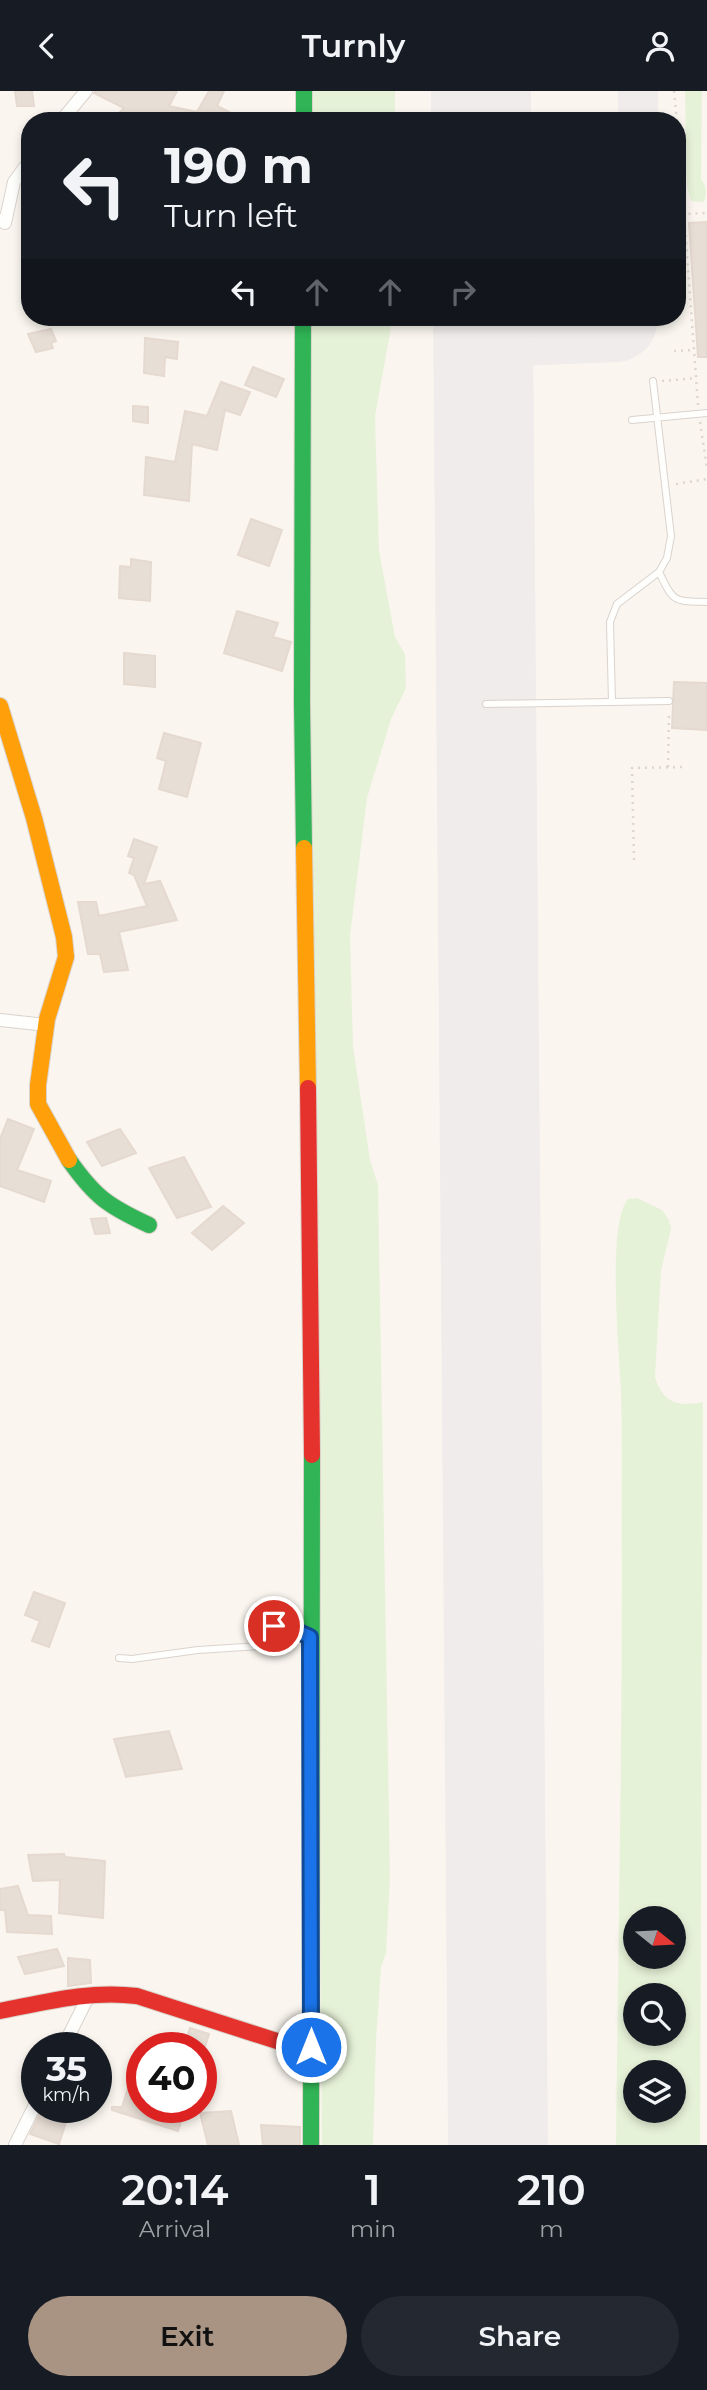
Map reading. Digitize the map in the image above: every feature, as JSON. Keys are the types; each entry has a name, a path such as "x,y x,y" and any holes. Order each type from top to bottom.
{"street":[{"path":"68,112 86,91"},
{"path":"303,91 304,112"},
{"path":"0,220 5,223 14,182 21,172"},
{"path":"303,326 302,702 313,1378 310,1637 311,2145"},
{"path":"0,706 34,818 64,937 65,957 46,1025 38,1104 62,1150 86,1184 111,1207 149,1225"},
{"path":"0,1020 46,1025"},
{"path":"0,2011 89,1995 120,1993 137,1996 283,2043 311,2047"},
{"path":"70,2032 89,1995"},
{"path":"16,2145 26,2123"}],"lane":[{"path":"612,702 610,622 617,604 659,572 667,558 671,536 653,381"},
{"path":"632,420 703,413"},
{"path":"659,572 674,599 707,602"},
{"path":"486,704 669,701"},
{"path":"119,1658 260,1646 274,1626 290,1628 310,1637"}],"path":[{"path":"674,91 676,112"},
{"path":"686,215 707,213"},
{"path":"686,237 694,350 707,468"},
{"path":"686,297 691,297"},
{"path":"674,351 694,350"},
{"path":"653,381 697,379"},
{"path":"665,485 707,479"},
{"path":"668,767 669,701"},
{"path":"634,860 632,768 685,767"}],"green space":[{"path":"306,91 395,91 395,112 307,112"},
{"path":"685,91 702,91 701,179 706,190 704,202 691,201 687,185"},
{"path":"308,326 390,326 375,416 379,551 395,637 405,654 406,688 391,719 367,798 350,936 353,1046 370,1160 378,1185 390,1877 386,1953 381,1967 376,2041 373,2145 322,2145"},
{"path":"637,1198 662,1210 669,1220 671,1229 661,1271 655,1377 662,1393 672,1401 686,1404 703,1402 700,2145 616,2145 622,1415 616,1262 621,1213 628,1199"}],"building":[{"path":"15,91 32,91 34,106 17,106"},
{"path":"177,91 169,106 197,112 120,112 124,108 94,93"},
{"path":"209,91 224,91 217,106 229,112 197,112"},
{"path":"707,222 707,357 698,357 689,223"},
{"path":"51,329 56,341 51,343 53,348 36,352 28,334"},
{"path":"145,338 178,342 177,359 165,357 164,376 144,373"},
{"path":"253,367 284,379 276,397 245,385"},
{"path":"221,382 250,392 240,415 225,410 217,450 192,444 189,501 144,495 146,457 175,462 185,411 207,416"},
{"path":"133,406 148,407 148,423 133,421"},
{"path":"251,519 282,530 269,566 238,555"},
{"path":"131,559 151,562 150,601 119,598 120,566 131,567"},
{"path":"237,611 278,623 273,637 291,642 282,671 224,653"},
{"path":"124,653 155,656 155,687 124,684"},
{"path":"674,682 707,683 707,730 672,728"},
{"path":"164,733 201,743 187,797 159,789 166,761 157,758"},
{"path":"134,839 157,847 144,884 160,881 177,920 119,932 128,970 104,972 100,954 88,954 78,902 96,902 99,916 147,906 134,875 129,873 134,858 128,856"},
{"path":"8,1119 34,1129 17,1170 51,1181 44,1202 0,1186 0,1139"},
{"path":"120,1129 136,1153 102,1166 87,1142"},
{"path":"184,1157 211,1207 177,1218 149,1168"},
{"path":"223,1206 244,1223 212,1250 192,1233"},
{"path":"106,1218 110,1233 95,1234 91,1219"},
{"path":"34,1592 65,1603 49,1647 32,1641 40,1621 25,1615"},
{"path":"169,1731 182,1769 126,1777 114,1739"},
{"path":"64,1854 65,1857 105,1861 103,1918 59,1913 60,1880 33,1881 28,1855"},
{"path":"18,1886 28,1915 51,1916 52,1934 7,1932 5,1910 0,1910 0,1889"},
{"path":"57,1949 64,1966 25,1974 18,1957"},
{"path":"68,1958 90,1960 91,1983 68,1986"},
{"path":"126,2094 126,2114 112,2110 112,2107 122,2107"},
{"path":"231,2111 239,2145 208,2145 202,2123 217,2123 217,2112"},
{"path":"36,2123 66,2123 59,2144 30,2134"},
{"path":"153,2123 181,2123 178,2131"},
{"path":"261,2125 300,2127 300,2145 263,2145"}],"taxiway":[{"path":"638,91 638,112"},
{"path":"490,326 499,335 519,346"},
{"path":"483,389 494,362 511,349 519,346 619,342 628,338 637,326"}],"runway":[{"path":"481,91 481,112"},
{"path":"483,326 498,2145"}],"traffic: fast":[{"path":"304,91 304,112"},
{"path":"303,326 304,848"},
{"path":"69,1160 103,1199 149,1225"},
{"path":"311,2145 312,1455"}],"traffic: slow":[{"path":"0,706 34,818 64,937 66,957 47,1019 38,1104 69,1160"},
{"path":"304,848 308,1088"}],"traffic: jam":[{"path":"308,1088 312,1455"},
{"path":"0,2011 85,1996 137,1996 283,2043 311,2048"}],"route":[{"path":"274,1626 290,1628 310,1637 311,2047"}]}
